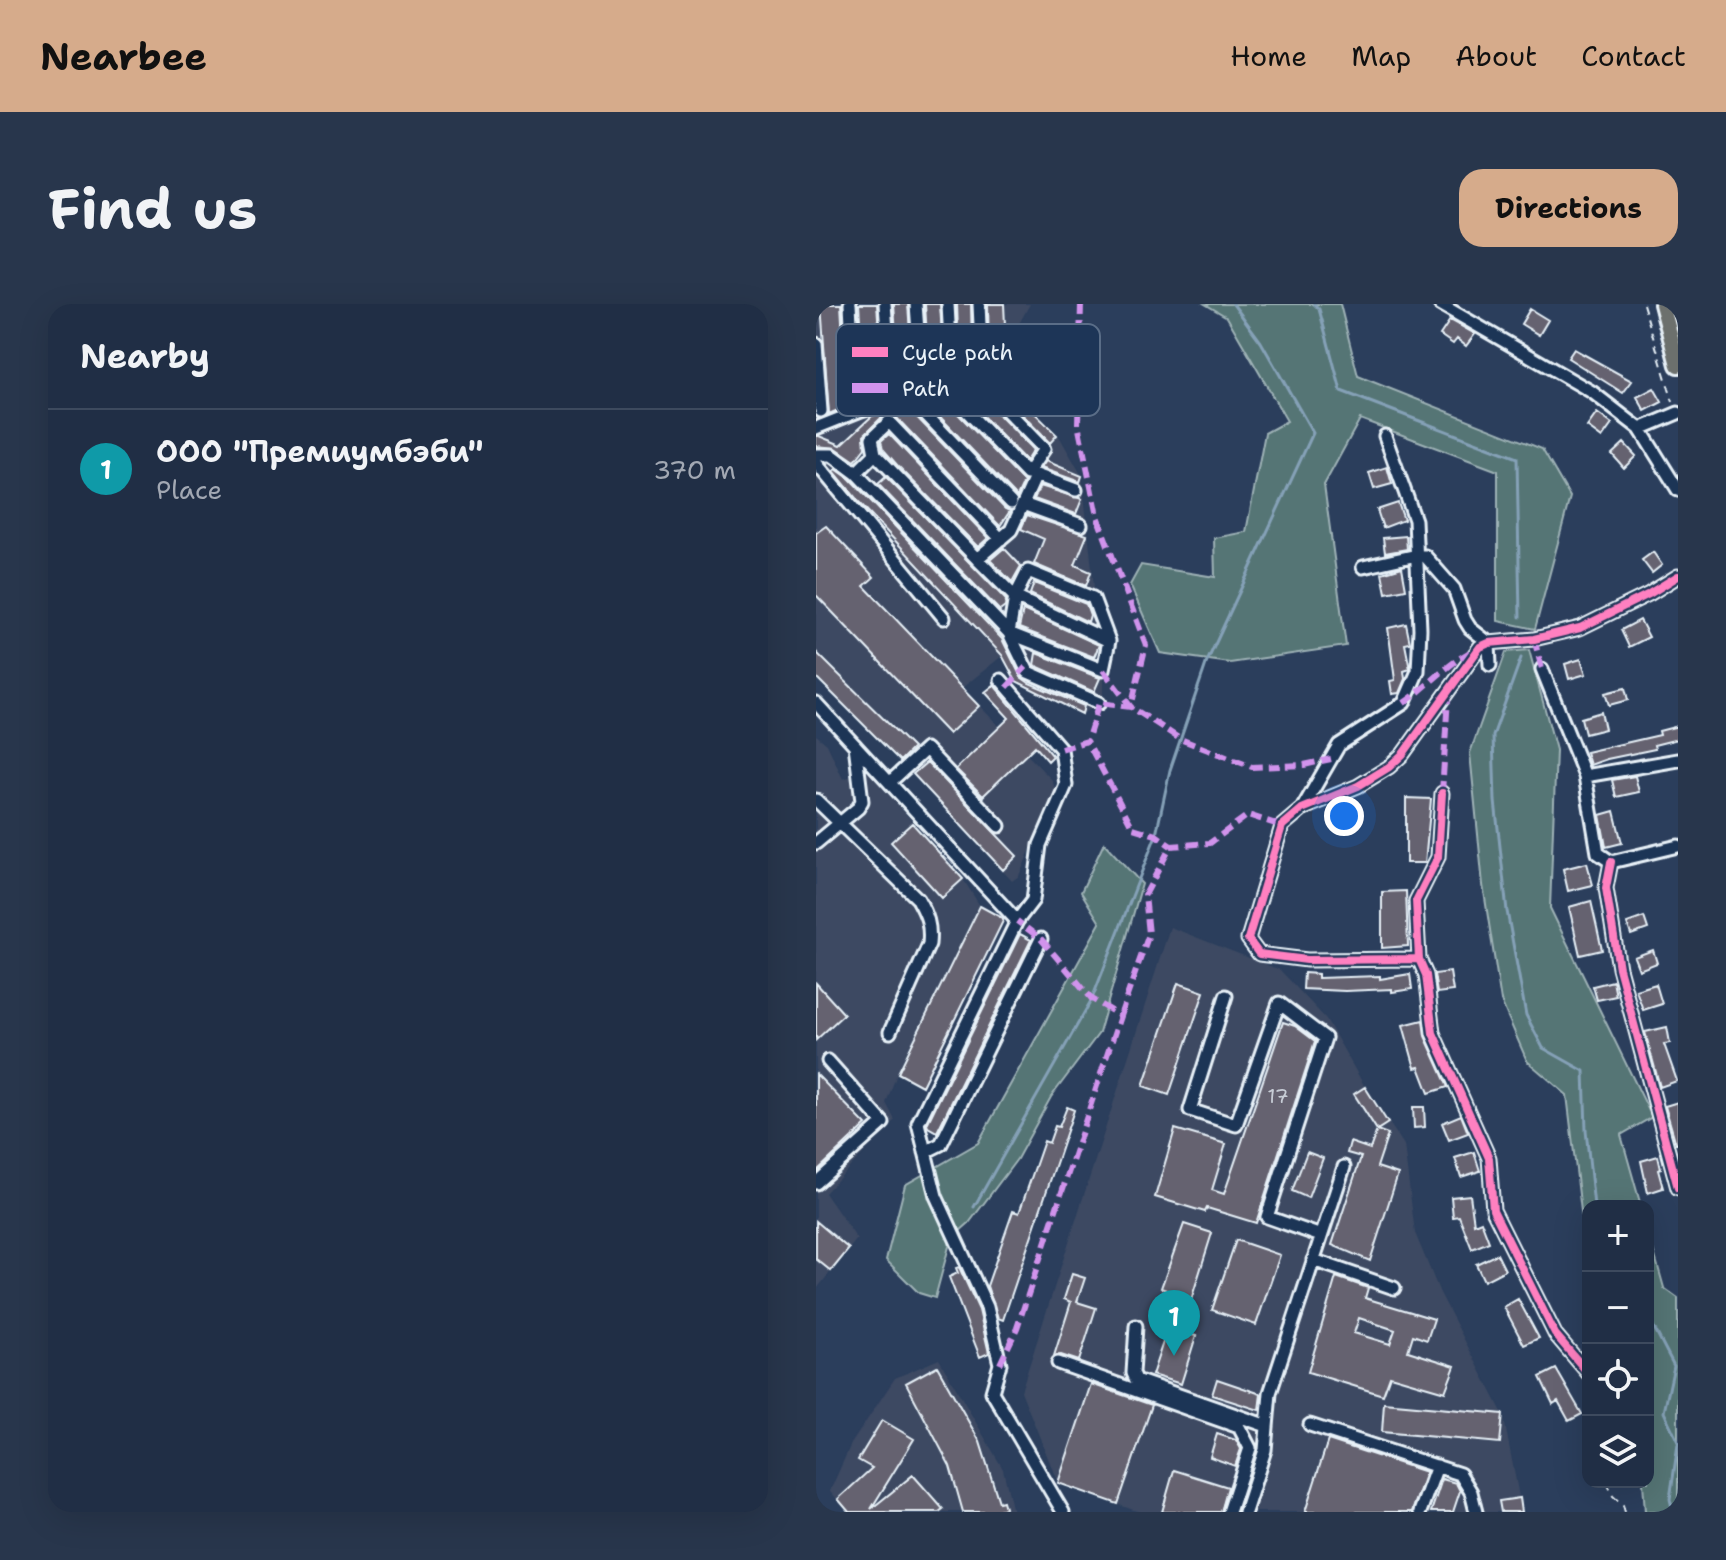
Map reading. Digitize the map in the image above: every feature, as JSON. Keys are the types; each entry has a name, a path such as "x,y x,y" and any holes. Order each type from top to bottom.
{"main road":[{"path":"1662,304 1678,365"}],"street":[{"path":"850,304 851,324"},
{"path":"885,304 886,324"},
{"path":"916,304 917,324"},
{"path":"948,304 949,324"},
{"path":"979,304 980,324"},
{"path":"1440,304 1592,392 1640,429 1678,490"},
{"path":"816,344 821,411"},
{"path":"1640,429 1677,413"},
{"path":"816,428 846,416"},
{"path":"928,416 1017,503 1081,525"},
{"path":"971,416 1027,474 1044,449 1012,416"},
{"path":"1001,539 889,422 872,438 875,454 1015,597 1109,641"},
{"path":"1302,809 1339,745 1404,703 1418,671 1420,629 1415,520 1385,436"},
{"path":"856,473 875,454"},
{"path":"816,455 832,455 856,473 1009,633 1028,672 1099,703"},
{"path":"816,463 944,618"},
{"path":"977,559 1011,530 1017,503 1036,475 1076,490"},
{"path":"1363,567 1417,555 1433,562 1454,589 1470,628 1489,643 1490,665"},
{"path":"1028,571 1093,598 1109,641 1103,670 1009,633 1015,597 1028,571"},
{"path":"1419,959 1307,960 1259,954 1248,939 1282,826 1302,809 1358,786 1389,767 1403,754 1480,647 1580,628 1678,576"},
{"path":"1542,669 1585,776 1619,968 1678,1188"},
{"path":"1001,680 1061,749 1066,785 1040,845 1033,900 1017,921 918,1123 936,1196 987,1307 1000,1364 992,1392 1063,1512"},
{"path":"816,703 1017,921"},
{"path":"816,843 858,808 862,801 855,743"},
{"path":"890,782 926,749 999,826"},
{"path":"1585,776 1678,760"},
{"path":"1442,793 1438,857 1416,901 1419,959 1426,975 1433,1033 1489,1158 1493,1210 1555,1334 1582,1366"},
{"path":"816,800 918,899 928,916 929,944 890,1032"},
{"path":"1598,853 1611,862 1678,846"},
{"path":"1606,888 1611,862"},
{"path":"925,1152 941,1144 1041,939"},
{"path":"1226,996 1190,1110 1236,1125 1279,1003 1325,1038 1267,1217 1321,1236"},
{"path":"816,1183 883,1123 828,1061"},
{"path":"1245,1512 1265,1450 1270,1393 1344,1167"},
{"path":"1313,1260 1394,1288"},
{"path":"1136,1326 1133,1373 1136,1380 1267,1426"},
{"path":"1058,1363 1239,1427 1250,1448 1229,1512"},
{"path":"1310,1425 1460,1474 1471,1492 1476,1512"},
{"path":"1420,1512 1437,1466"}],"path":[{"path":"1650,304 1643,305 1677,413"},
{"path":"1610,1488 1625,1512"}],"shaded area":[{"path":"816,304 1030,304 1019,324 836,324 836,416 1038,416 1059,436 1082,476 1103,670 1103,702 1082,714 1017,681 1002,656 962,688 1052,780 1056,791 1019,876 1012,881 913,774 816,677"},
{"path":"816,735 827,744 843,779 868,771 963,879 980,906 1004,918 922,1086 897,1074 886,1103 895,1120 825,1193 857,1239 816,1290"},
{"path":"1170,927 1280,970 1326,1019 1365,1087 1404,1145 1415,1233 1440,1293 1503,1414 1522,1512 1139,1512 1058,1483 1021,1391"},
{"path":"939,1359 1003,1469 1013,1512 848,1512 830,1491 851,1444 895,1378"}],"green space":[{"path":"1205,304 1340,304 1358,376 1542,449 1570,497 1535,629 1498,621 1498,471 1360,419 1324,485 1346,646 1230,663 1160,653 1130,585 1141,565 1215,577 1214,538 1246,532 1265,433 1287,421 1227,317"},
{"path":"1529,650 1556,750 1550,908 1652,1117 1621,1135 1639,1200 1582,1200 1582,1219 1567,1095 1527,1061 1501,1001 1483,885 1470,753 1506,652"},
{"path":"1104,843 1142,884 1099,1033 1051,1097 1017,1159 969,1223 951,1239 935,1298 919,1293 886,1260 905,1185 978,1143 1100,923 1081,892"},
{"path":"1654,1252 1664,1288 1678,1298 1678,1512 1645,1512 1643,1488 1654,1488"}],"building":[{"path":"821,304 841,304 842,324 836,324 836,411 829,414"},
{"path":"859,304 877,304 878,324 860,324"},
{"path":"894,304 908,304 909,324 895,324"},
{"path":"925,304 940,304 941,324 926,324"},
{"path":"957,304 971,304 971,324 958,324"},
{"path":"988,304 1004,304 1005,324 988,324"},
{"path":"1530,309 1548,320 1539,335 1521,324"},
{"path":"1450,320 1475,334 1466,346 1457,339 1453,344 1440,335"},
{"path":"1574,349 1632,381 1623,393 1568,358"},
{"path":"1654,388 1662,402 1645,411 1637,397"},
{"path":"1597,413 1612,424 1602,438 1587,427"},
{"path":"872,416 882,417 864,435 865,448 855,461 836,448 816,446 816,436 841,445"},
{"path":"895,416 916,416 1010,511 1000,526"},
{"path":"939,416 960,416 1024,482 1017,497"},
{"path":"983,416 1000,416 1033,450 1026,461"},
{"path":"1024,416 1038,416 1057,435 1050,443"},
{"path":"889,434 988,538 978,547 883,449 881,441"},
{"path":"1624,443 1636,456 1624,468 1612,454"},
{"path":"1046,461 1082,476 1080,482 1041,468"},
{"path":"1387,467 1392,484 1374,489 1369,473"},
{"path":"836,469 850,479 1002,639 1021,677 1084,706 1082,714 1016,681 1002,655 859,502 834,471"},
{"path":"886,477 1006,600 1005,607 1000,611 878,484"},
{"path":"1040,486 1082,499 1076,514 1034,499"},
{"path":"1398,503 1404,520 1383,528 1377,510"},
{"path":"1027,515 1087,535 1075,565 1091,572 1086,586 1034,564 1044,539 1021,529"},
{"path":"826,526 874,577 864,586 979,706 949,734 816,595 816,533"},
{"path":"1406,536 1407,549 1385,553 1383,538"},
{"path":"1004,548 1021,566 1012,582 990,560"},
{"path":"1653,552 1662,565 1652,573 1642,560"},
{"path":"1402,567 1406,589 1386,593 1382,573"},
{"path":"1034,583 1086,604 1090,615 1088,622 1030,594"},
{"path":"1023,610 1099,645 1094,657 1019,628"},
{"path":"1640,620 1649,637 1629,647 1621,630"},
{"path":"1406,624 1410,643 1405,644 1410,669 1404,671 1405,679 1399,693 1392,694 1390,681 1395,680 1388,628"},
{"path":"816,652 913,748 900,761 816,677"},
{"path":"1036,653 1100,678 1094,692 1034,665"},
{"path":"1581,659 1586,674 1569,679 1565,664"},
{"path":"994,685 1053,756 1048,761 1035,746 983,796 956,769 1009,718 985,692"},
{"path":"1625,688 1628,700 1609,705 1605,693"},
{"path":"1601,712 1605,729 1585,734 1581,718"},
{"path":"1678,726 1678,739 1654,745 1655,749 1590,765 1586,752 1660,735 1659,731"},
{"path":"927,762 1017,856 1003,870 913,774"},
{"path":"1635,776 1639,792 1616,797 1612,780"},
{"path":"1406,798 1431,799 1425,863 1406,863"},
{"path":"1614,811 1622,843 1606,847 1600,815"},
{"path":"912,823 963,879 942,898 891,842"},
{"path":"1587,863 1593,885 1568,891 1563,869"},
{"path":"1406,891 1408,946 1382,948 1382,892"},
{"path":"1591,901 1602,950 1580,955 1569,907"},
{"path":"980,906 1004,919 922,1086 898,1073"},
{"path":"1644,917 1648,929 1631,935 1627,923"},
{"path":"1020,934 1031,940 937,1132 927,1124"},
{"path":"1653,950 1657,963 1639,970 1634,957"},
{"path":"1450,972 1453,991 1437,993 1434,974"},
{"path":"1304,973 1318,974 1318,978 1380,976 1380,979 1410,974 1412,989 1392,992 1392,989 1303,989"},
{"path":"1613,981 1616,996 1597,1000 1593,986"},
{"path":"816,983 844,1014 816,1040"},
{"path":"1178,983 1204,992 1169,1095 1143,1086"},
{"path":"1656,984 1662,1004 1643,1010 1636,990"},
{"path":"1423,1020 1425,1036 1448,1087 1429,1093 1419,1067 1415,1068 1403,1025"},
{"path":"1283,1022 1295,1026 1315,1041 1256,1223 1155,1197 1175,1129 1226,1144 1212,1190 1224,1194"},
{"path":"1667,1027 1670,1043 1664,1044 1677,1081 1660,1087 1645,1032"},
{"path":"816,1074 866,1125 816,1172"},
{"path":"1365,1087 1388,1123 1377,1130 1354,1094"},
{"path":"1678,1102 1678,1144 1676,1144 1665,1106"},
{"path":"1067,1107 1074,1110 1003,1320 998,1318 987,1286 1013,1211 1019,1213 1044,1141 1049,1143"},
{"path":"1413,1107 1424,1107 1425,1127 1414,1128"},
{"path":"1461,1115 1468,1133 1449,1140 1442,1123"},
{"path":"1377,1130 1388,1134 1377,1167 1398,1174 1370,1261 1332,1245 1361,1157 1347,1153 1350,1142 1370,1149"},
{"path":"1307,1152 1323,1158 1308,1198 1292,1191"},
{"path":"1474,1152 1480,1171 1461,1177 1455,1158"},
{"path":"1658,1156 1663,1188 1648,1193 1641,1161"},
{"path":"1470,1195 1474,1224 1481,1221 1489,1242 1472,1249 1459,1216 1453,1217 1451,1197"},
{"path":"816,1221 849,1249 831,1271 816,1259"},
{"path":"1184,1224 1212,1233 1181,1332 1196,1336 1181,1384 1152,1375 1171,1318 1161,1314 1169,1291 1161,1288"},
{"path":"1236,1240 1280,1255 1256,1325 1212,1310"},
{"path":"1497,1254 1505,1270 1484,1281 1476,1264"},
{"path":"959,1267 979,1310 989,1353 980,1357 949,1277 958,1273 956,1268"},
{"path":"1072,1274 1085,1278 1077,1302 1096,1308 1079,1361 1054,1356 1071,1302 1064,1299"},
{"path":"1336,1277 1368,1288 1365,1298 1434,1319 1427,1340 1413,1335 1408,1351 1455,1366 1445,1392 1390,1376 1383,1395 1308,1372","holes":["1359,1318 1395,1330 1390,1344 1354,1333"]},
{"path":"1518,1299 1539,1338 1524,1345 1504,1307"},
{"path":"937,1366 980,1442 999,1502 1003,1501 1005,1508 993,1512 963,1512 950,1466 906,1383"},
{"path":"1556,1369 1582,1414 1569,1421 1558,1401 1553,1404 1540,1377"},
{"path":"1217,1379 1261,1394 1259,1410 1212,1395"},
{"path":"1091,1384 1152,1405 1118,1504 1058,1483"},
{"path":"1384,1403 1503,1414 1500,1443 1382,1432"},
{"path":"882,1420 914,1439 871,1509 913,1475 943,1509 939,1512 849,1512 838,1499 872,1468 858,1460"},
{"path":"1217,1434 1236,1440 1241,1449 1235,1466 1210,1457"},
{"path":"1328,1440 1426,1472 1412,1512 1305,1512"},
{"path":"1174,1470 1228,1487 1221,1512 1162,1512"},
{"path":"1442,1479 1456,1483 1460,1491 1453,1512 1431,1512"},
{"path":"1520,1498 1522,1512 1501,1512 1499,1501"}],"waterway":[{"path":"974,1207 1092,999 1156,835 1170,770 1206,664 1313,433 1261,342 1233,304"},
{"path":"1314,304 1319,309 1341,391 1517,458 1520,617"},
{"path":"1521,658 1493,736 1495,801 1507,911 1526,1015 1543,1048 1584,1071 1593,1200"},
{"path":"1654,1328 1674,1366 1664,1412 1678,1442"},
{"path":"1673,1512 1670,1499 1678,1444"}],"marked path":[{"path":"1080,324 1081,304"},
{"path":"1078,416 1097,516 1146,645 1131,707 1099,703 1087,741"},
{"path":"1534,639 1542,669"},
{"path":"1404,703 1470,652"},
{"path":"1007,687 1026,667"},
{"path":"1103,670 1131,707 1180,739 1252,767 1304,765 1331,759"},
{"path":"1442,793 1448,697"},
{"path":"1061,749 1087,741 1133,828 1156,835 1171,846"},
{"path":"1120,1016 1149,934 1145,895 1171,846 1210,843 1248,815 1282,826"},
{"path":"1000,1364 1017,1328 1120,1016 1092,999 1041,939 1017,921"}],"cycle path":[{"path":"1419,959 1307,960 1259,954 1248,939 1282,826 1302,809 1358,786 1389,767 1403,754 1480,647 1580,628 1678,576"},
{"path":"1442,793 1438,857 1416,901 1419,959 1426,975 1433,1033 1489,1158 1493,1210 1555,1334 1582,1366"},
{"path":"1611,862 1606,888 1619,968 1678,1188"}],"place":[{"name":"ООО \"Премиумбэби\"","path":"1174,1356"}]}
